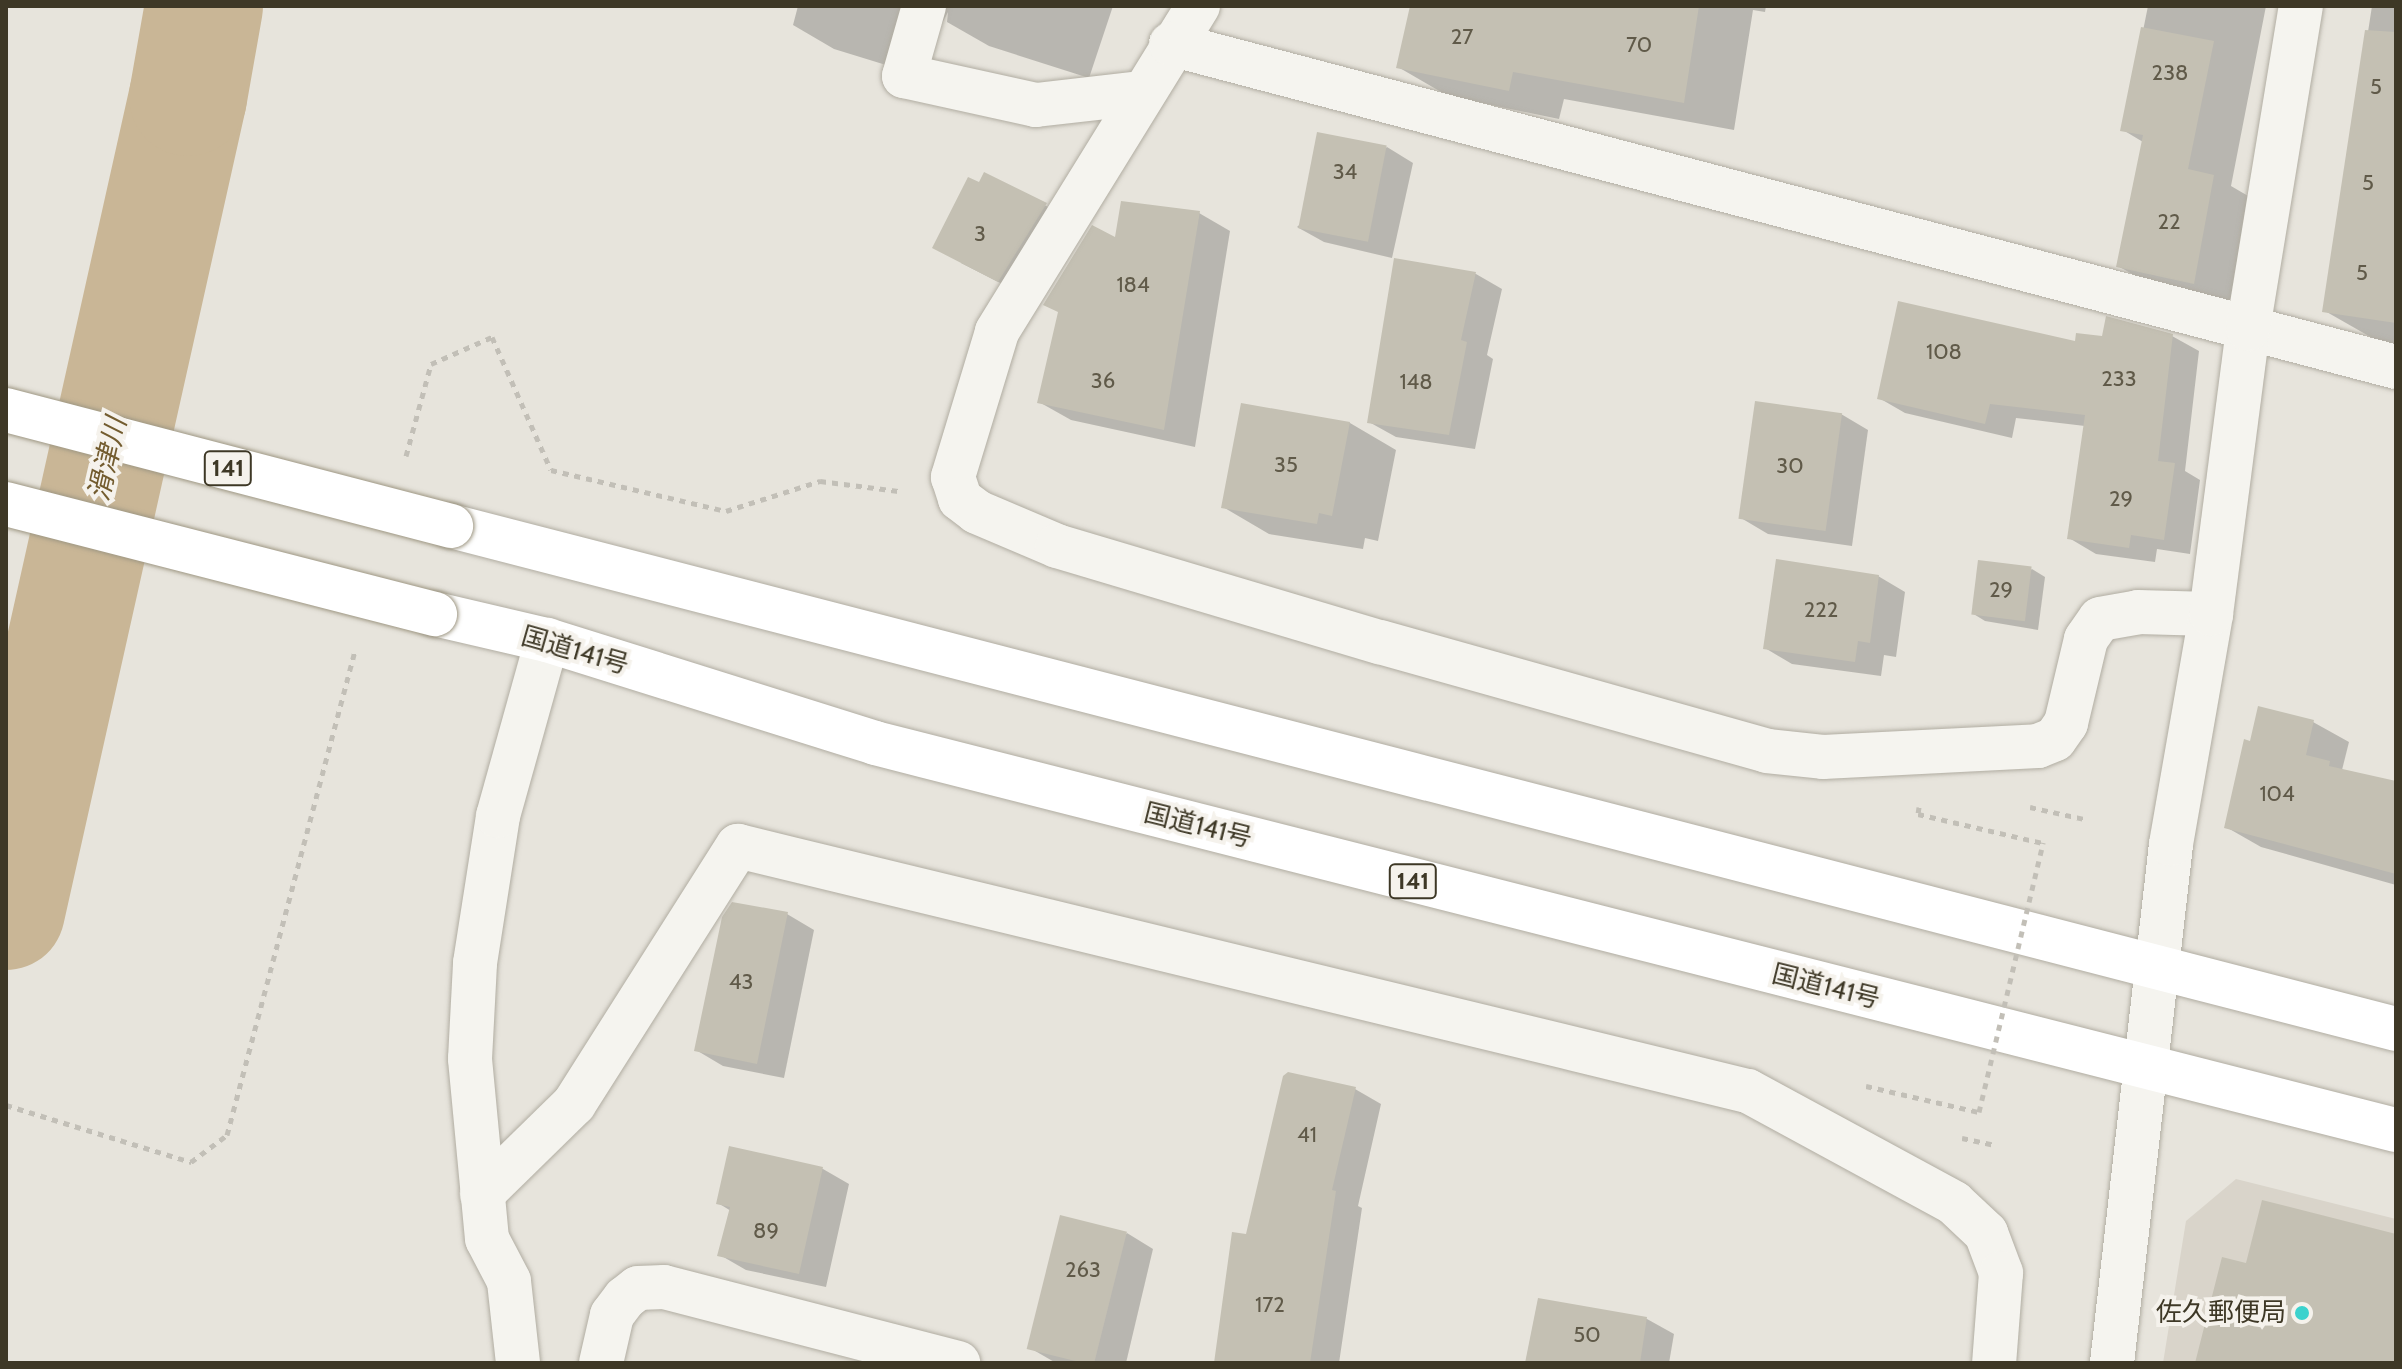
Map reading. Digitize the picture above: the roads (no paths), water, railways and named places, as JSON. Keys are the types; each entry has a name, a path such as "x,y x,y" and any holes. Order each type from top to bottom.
{"highway":[{"name":"141","path":"6,410 2396,1029"},
{"name":"国道141号","path":"6,504 547,640 875,743 2145,1070 2396,1130"}],"street":[{"path":"924,6 904,76 1036,105 1142,93"},
{"path":"1198,6 1171,44 997,332 953,477 960,499 977,512 1101,559 1767,751 1823,757 2038,746 2055,739 2066,723 2086,639 2100,619 2138,612 2211,614"},
{"path":"2112,1363 2171,844 2211,614 2248,329 2301,6"},
{"path":"1171,44 2396,367"},
{"path":"518,1363 516,1317 509,1281 487,1239 470,1059 475,963 498,816 547,640"},
{"path":"482,1194 574,1104 738,846 1748,1091 1954,1203 1986,1233 2001,1273 1994,1363"},
{"path":"601,1363 612,1315 625,1298 638,1288 664,1287 958,1363"}],"waterway":[{"name":"滑津川","path":"6,911 188,97 204,6"}],"place":[{"name":"佐久郵便局","path":"2302,1313"}]}
